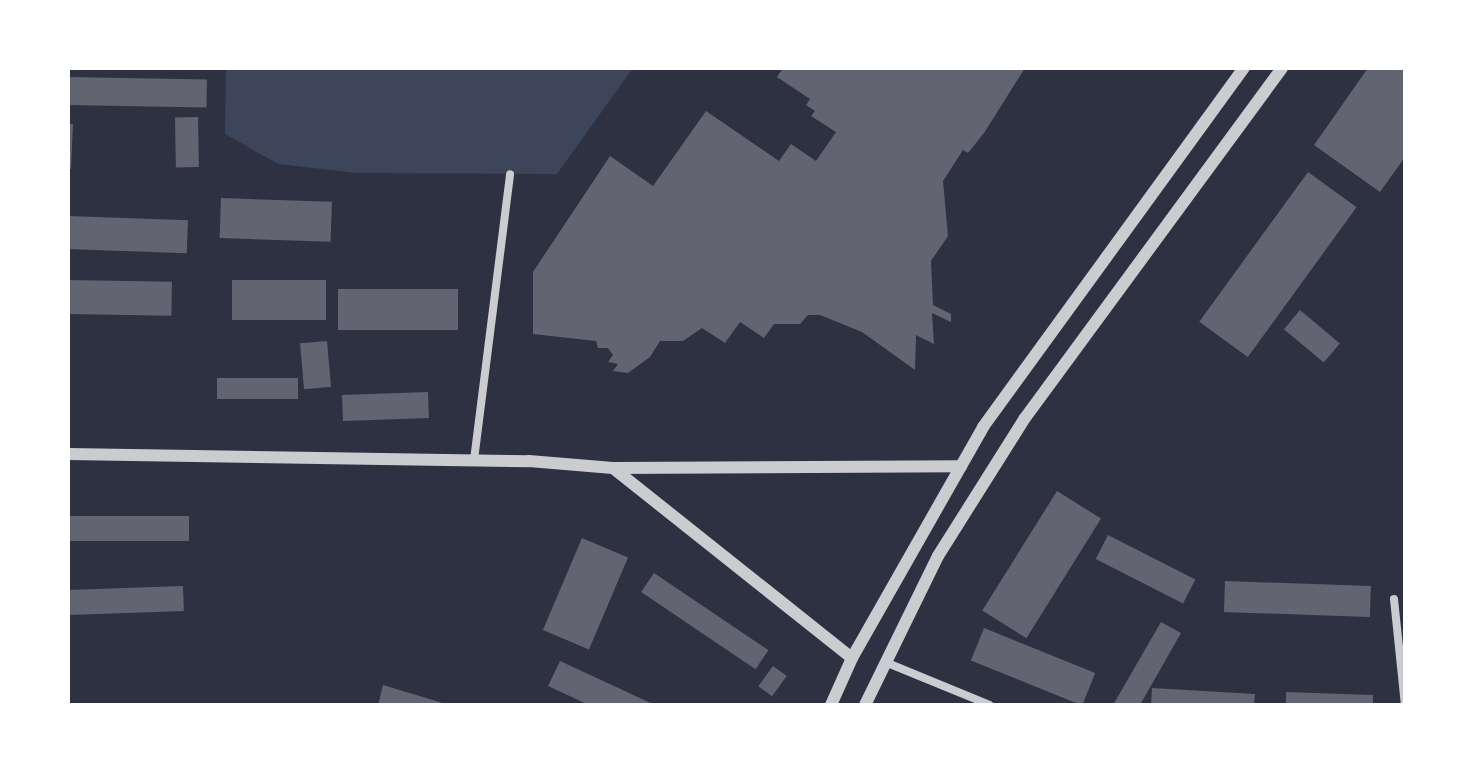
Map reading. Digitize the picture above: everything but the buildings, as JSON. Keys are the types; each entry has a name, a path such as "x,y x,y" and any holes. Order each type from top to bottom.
{"street":[{"path":"831,705 852,658 983,427 1244,68"},
{"path":"865,705 938,556 1025,418 1282,68"},
{"path":"474,460 510,174"},
{"path":"68,454 474,460 613,468 961,466"},
{"path":"613,468 852,658"},
{"path":"1394,599 1405,705"},
{"path":"885,662 990,705"}],"shaded area":[{"path":"226,68 633,68 557,174 356,173 278,164 225,134"}]}
